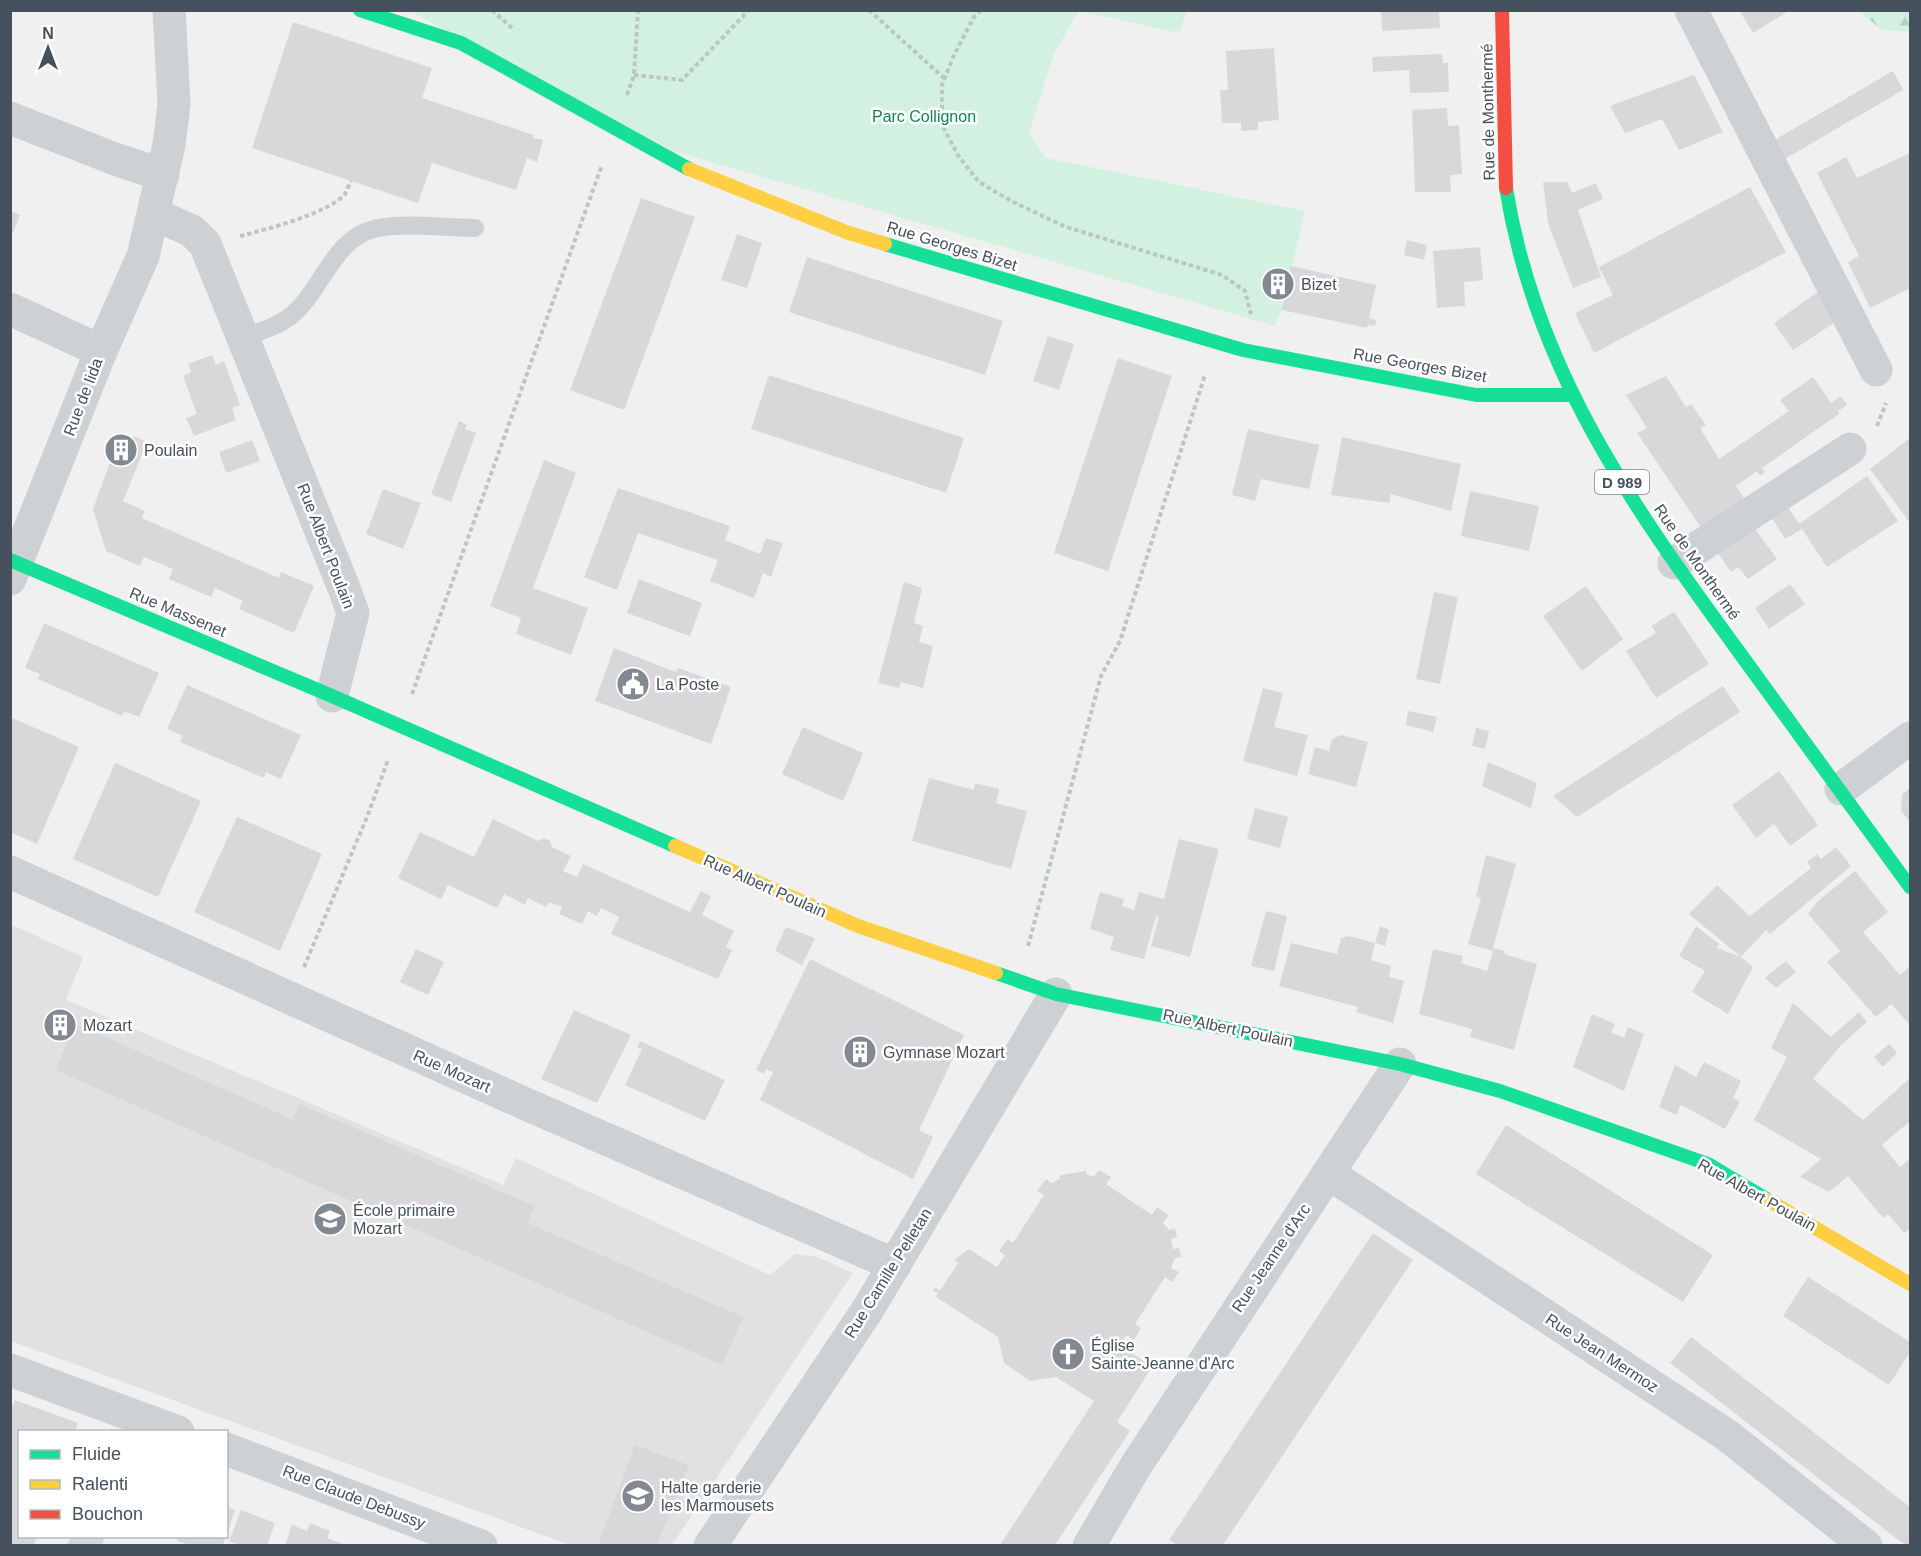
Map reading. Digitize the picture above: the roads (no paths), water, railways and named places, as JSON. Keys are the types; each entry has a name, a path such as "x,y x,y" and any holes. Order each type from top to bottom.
{"street":[{"path":"154,214 174,104 169,10"},
{"name":"Rue Georges Bizet","path":"360,10 461,44 614,132 674,163 846,232 1243,350 1476,394 1571,395"},
{"name":"Rue de Monthermé","path":"1502,10 1506,189 1529,291 1571,395 1603,453 1674,562 1911,887"},
{"path":"1691,10 1876,370"},
{"path":"10,118 162,175"},
{"name":"Rue Albert Poulain","path":"154,214 192,231 205,244 353,613 332,696 858,926 1019,982 1056,994 1107,1002 1400,1064 1500,1091 1708,1164 1911,1284"},
{"name":"Rue de Iida","path":"13,567 101,351 143,256 154,214"},
{"path":"10,309 101,351"},
{"path":"1674,562 1850,449"},
{"name":"Rue Massenet","path":"13,567 332,696"},
{"path":"1841,789 1911,738"},
{"name":"Rue Mozart","path":"10,872 895,1265"},
{"name":"Rue Camille Pelletan","path":"710,1545 895,1265 1056,994"},
{"name":"Rue Jeanne d'Arc","path":"1089,1545 1135,1467 1400,1064"},
{"name":"Rue Jean Mermoz","path":"1328,1173 1728,1436 1866,1545"},
{"path":"10,1370 175,1430"},
{"name":"Rue Claude Debussy","path":"228,1450 481,1545"}],"lane":[{"path":"243,338 287,320 325,275 340,251 357,236 388,228 475,228"}],"place":[{"name":"Bizet","path":"1278,284"},
{"name":"Poulain","path":"121,450"},
{"name":"La Poste","path":"633,684"},
{"name":"Mozart","path":"60,1025"},
{"name":"Gymnase Mozart","path":"860,1052"},
{"name":"École primaire Mozart","path":"330,1219"},
{"name":"Église Sainte-Jeanne d'Arc","path":"1068,1354"},
{"name":"Halte garderie les Marmousets","path":"638,1496"}],"park label":[{"name":"Parc Collignon","path":"924,116"}]}
